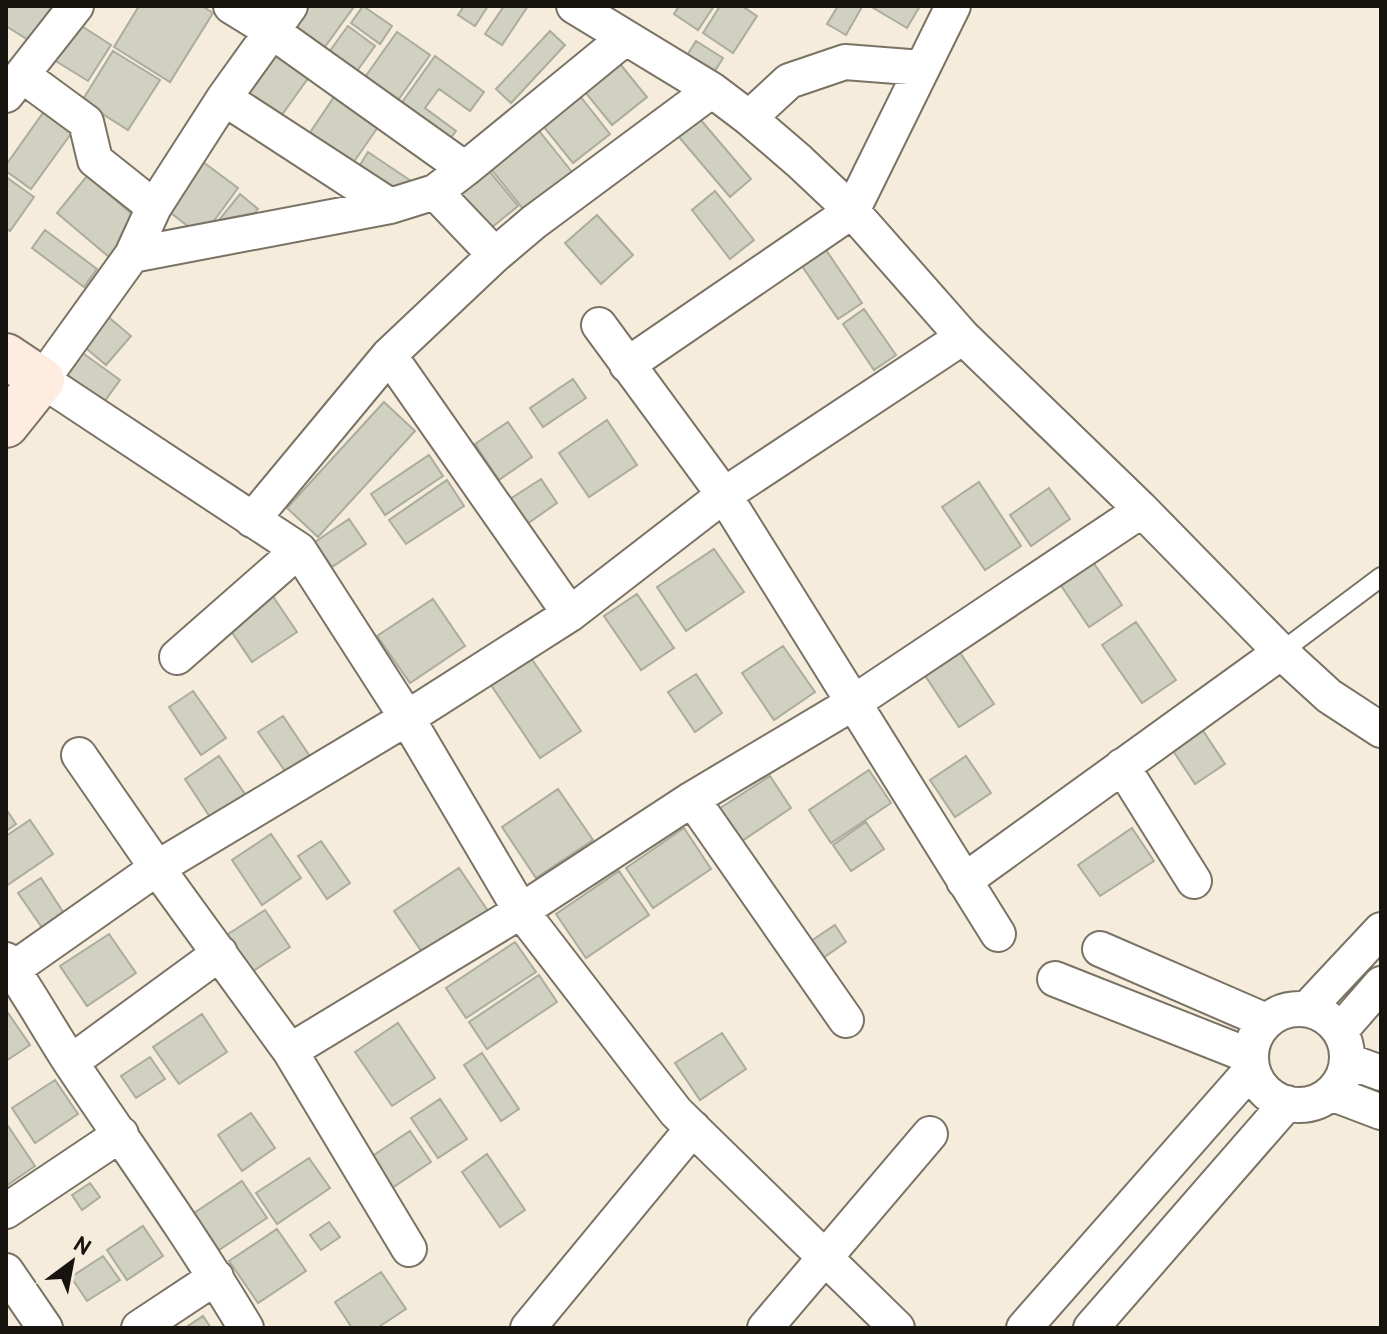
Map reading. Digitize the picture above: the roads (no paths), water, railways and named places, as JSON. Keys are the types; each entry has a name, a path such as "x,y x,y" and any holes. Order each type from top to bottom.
{"street":[{"path":"76,6 14,85 86,122 95,160 154,207"},
{"path":"231,6 281,19 465,169"},
{"path":"574,6 712,90 799,161 852,211 963,337 1142,510 1281,652 1329,696 1381,730"},
{"path":"627,365 852,211 953,6"},
{"path":"6,425 132,255 154,207 224,98 281,19"},
{"path":"132,255 390,206 435,192 625,38"},
{"path":"749,118 789,81 845,62 922,68"},
{"path":"252,520 389,355 495,255 534,222 712,90"},
{"path":"224,98 390,206"},
{"path":"435,192 495,255"},
{"path":"599,325 724,495 998,934"},
{"path":"246,1328 216,1277 8,968 157,868 407,718 570,614 724,495 963,337"},
{"path":"389,355 570,614"},
{"path":"6,356 299,550 407,718 521,911 676,1112 897,1328"},
{"path":"290,1051 521,911 692,799 853,703 1142,510"},
{"path":"177,657 299,550"},
{"path":"964,881 1281,652"},
{"path":"79,755 290,1051 409,1249"},
{"path":"1122,766 1194,881"},
{"path":"692,799 846,1020"},
{"path":"1307,1009 1381,930"},
{"path":"1100,949 1266,1021"},
{"path":"71,1062 220,953"},
{"path":"1055,979 1251,1062"},
{"path":"1344,1046 1381,984"},
{"path":"1307,1009 1333,1023 1344,1046 1345,1073 1331,1093 1318,1102 1301,1105 1273,1097 1262,1087 1251,1062 1252,1043 1266,1021 1278,1013 1307,1009"},
{"path":"1344,1046 1381,1073"},
{"path":"1024,1328 1251,1062"},
{"path":"1331,1093 1381,1112"},
{"path":"1091,1328 1287,1103"},
{"path":"528,1328 693,1128"},
{"path":"6,1211 121,1134"},
{"path":"765,1328 930,1134"},
{"path":"6,1271 45,1328"},
{"path":"139,1328 216,1277"}],"lane":[{"path":"1281,652 1381,577"}]}
